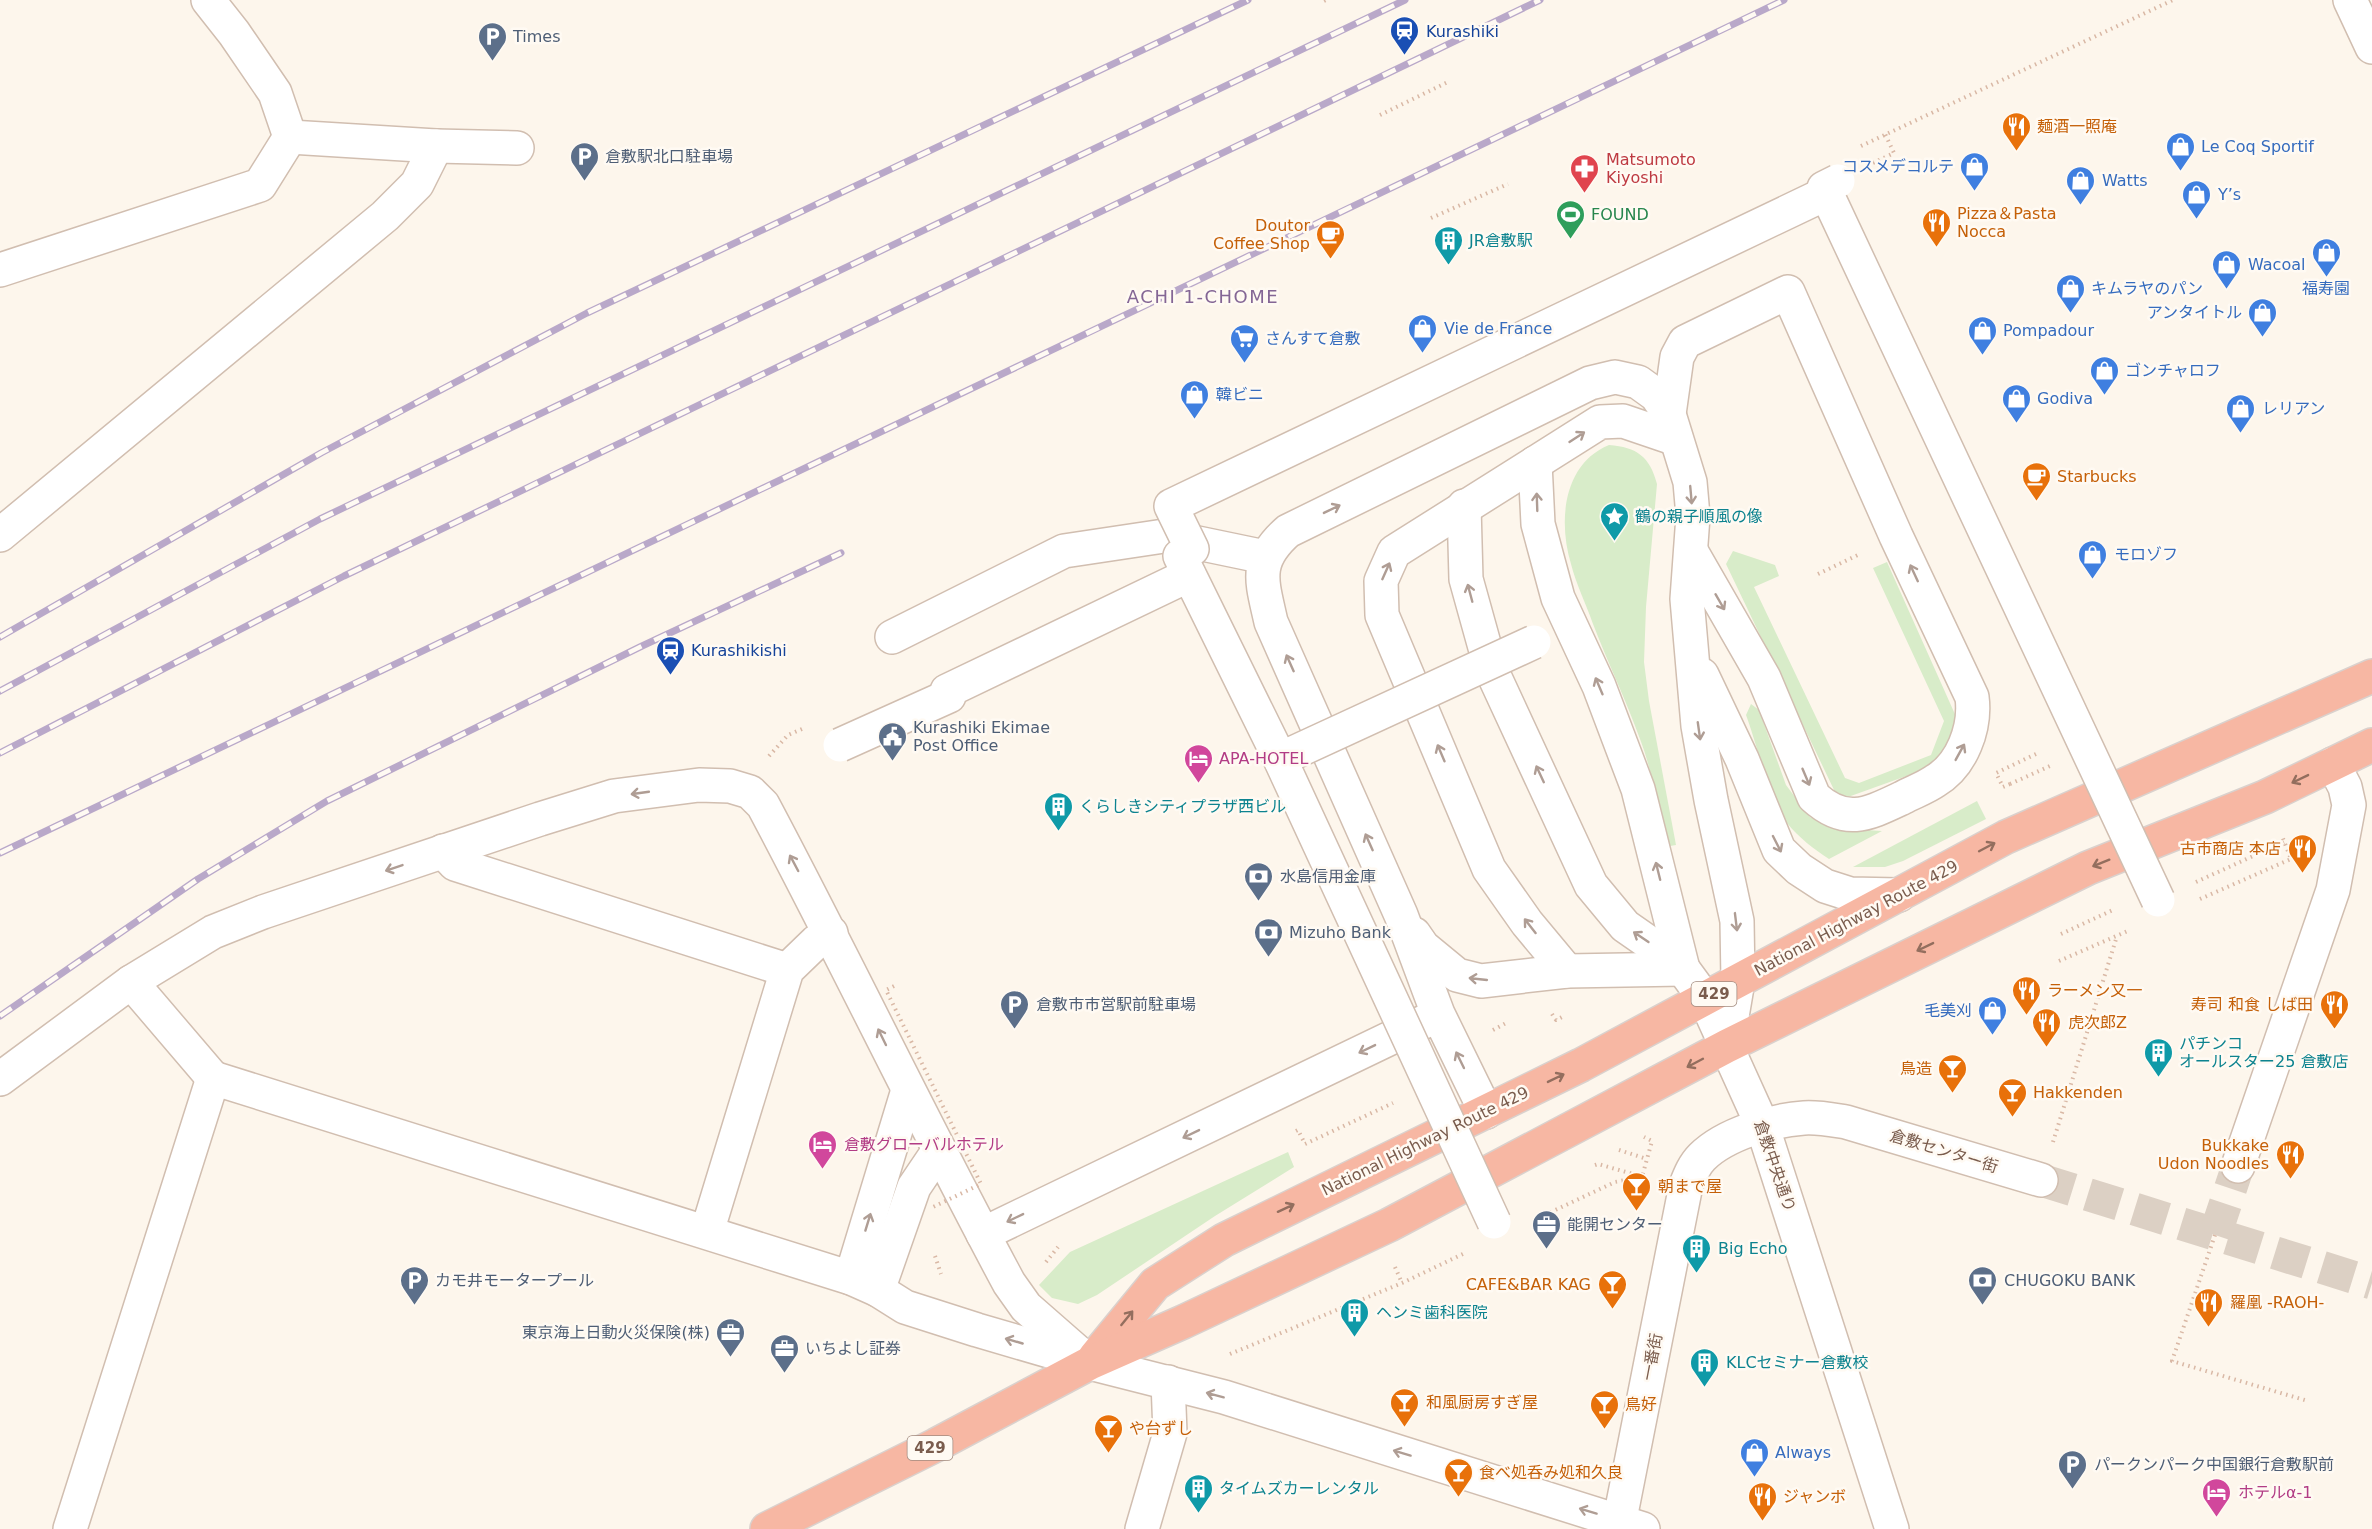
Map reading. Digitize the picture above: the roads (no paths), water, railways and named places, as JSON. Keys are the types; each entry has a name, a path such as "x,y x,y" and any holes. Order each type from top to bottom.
{"highway":[{"name":"National Highway Route 429","path":"1090,1363 1155,1284 1224,1240 1581,1065 2006,837 2372,676"},
{"name":"National Highway Route 429","path":"767,1529 936,1445 1090,1363 1389,1225 1727,1046 2088,868 2265,797 2372,745"}],"street":[{"path":"208,0 234,33 275,93 290,137"},
{"path":"2350,0 2372,47"},
{"path":"290,137 436,146 517,148"},
{"path":"0,270 260,185 290,137"},
{"path":"0,535 384,216 417,184 436,146"},
{"path":"1494,1222 1280,759 1180,556 1192,549 1171,506 1493,344 1835,186 2158,900"},
{"path":"1672,426 1677,357 1685,342 1788,292 1896,536 1972,697 1974,712 1971,732 1959,757 1949,770 1936,781 1864,814 1843,815 1826,808 1814,797 1764,678 1691,551"},
{"path":"1486,1112 1438,1014 1401,915 1271,622 1262,582 1265,557 1288,531 1590,384 1615,377 1638,382 1656,395 1672,426 1690,482 1693,516 1687,599 1698,726 1737,921 1738,981 1727,1046"},
{"path":"1567,971 1527,923 1489,868 1382,615 1381,580 1394,552 1600,422 1623,421 1672,426"},
{"path":"1535,463 1538,524 1558,598 1599,686 1638,789 1683,969"},
{"path":"1464,506 1466,579 1491,669 1591,885 1625,926 1683,969"},
{"path":"892,637 1064,551 1164,536 1265,557"},
{"path":"840,745 949,696 947,691 1190,575"},
{"path":"1280,759 1534,642"},
{"path":"1693,657 1742,759 1779,850 1798,869 1825,886 1850,894 1899,895"},
{"path":"2238,1166 2332,890 2349,806 2344,787 2333,764"},
{"path":"0,1079 131,982 213,932 263,912 614,796 699,785 730,786 750,792 763,805 831,933 908,1090 1009,1283 1026,1307 1090,1363"},
{"path":"443,851 455,864 787,970"},
{"path":"1401,915 1423,947 1457,975 1481,981 1567,971 1683,969"},
{"path":"707,1232 787,970 816,942 831,933"},
{"name":"倉敷中央通り","path":"1683,969 1706,999 1762,1125 1892,1529"},
{"path":"131,982 213,1078 707,1232 864,1284 904,1307 1090,1363 1224,1397 1627,1526"},
{"path":"983,1234 1438,1014"},
{"path":"70,1529 213,1078"},
{"path":"864,1284 908,1090"},
{"name":"倉敷センター街","path":"1762,1125 1805,1118 1846,1122 2041,1180"},
{"name":"一番街","path":"1627,1526 1686,1185 1692,1170 1710,1150 1762,1125"},
{"path":"864,1284 914,1187 939,1150"},
{"path":"1142,1529 1170,1433 1168,1382"}],"tunnel":[{"path":"2215,1235 2238,1166"},
{"path":"2041,1180 2372,1283"}],"railway":[{"path":"0,637 321,453 587,313 1248,0"},
{"path":"0,691 320,519 1405,0"},
{"path":"0,753 344,576 1540,0"},
{"path":"0,853 1784,0"},
{"path":"0,1016 198,879 327,801 642,646 841,553"}],"place":[{"name":"Kurashiki","path":"1405,56"},
{"name":"Times","path":"492,62"},
{"name":"麺酒一照庵","path":"2016,152"},
{"name":"Le Coq Sportif","path":"2180,172"},
{"name":"倉敷駅北口駐車場","path":"584,182"},
{"name":"コスメデコルテ","path":"1975,192"},
{"name":"Matsumoto Kiyoshi","path":"1585,194"},
{"name":"Watts","path":"2081,206"},
{"name":"Y’s","path":"2197,220"},
{"name":"FOUND","path":"1570,240"},
{"name":"Pizza＆Pasta Nocca","path":"1936,248"},
{"name":"Doutor Coffee Shop","path":"1331,260"},
{"name":"JR倉敷駅","path":"1448,266"},
{"name":"福寿園","path":"2326,278"},
{"name":"Wacoal","path":"2227,290"},
{"name":"キムラヤのパン","path":"2070,314"},
{"name":"アンタイトル","path":"2263,338"},
{"name":"Vie de France","path":"1423,354"},
{"name":"Pompadour","path":"1982,356"},
{"name":"さんすて倉敷","path":"1244,364"},
{"name":"ゴンチャロフ","path":"2104,396"},
{"name":"韓ビニ","path":"1195,420"},
{"name":"Godiva","path":"2016,424"},
{"name":"レリアン","path":"2241,434"},
{"name":"Starbucks","path":"2036,502"},
{"name":"鶴の親子順風の像","path":"1614,542"},
{"name":"モロゾフ","path":"2093,580"},
{"name":"Kurashikishi","path":"670,676"},
{"name":"Kurashiki Ekimae Post Office","path":"892,762"},
{"name":"APA-HOTEL","path":"1198,784"},
{"name":"くらしきシティプラザ西ビル","path":"1058,832"},
{"name":"古市商店 本店","path":"2302,874"},
{"name":"水島信用金庫","path":"1259,902"},
{"name":"Mizuho Bank","path":"1268,958"},
{"name":"ラーメン又一","path":"2026,1016"},
{"name":"倉敷市市営駅前駐車場","path":"1015,1030"},
{"name":"寿司 和食 しば田","path":"2334,1030"},
{"name":"毛美刈","path":"1993,1036"},
{"name":"虎次郎Z","path":"2047,1048"},
{"name":"パチンコ オールスター25 倉敷店","path":"2158,1078"},
{"name":"鳥造","path":"1953,1094"},
{"name":"Hakkenden","path":"2012,1118"},
{"name":"倉敷グローバルホテル","path":"823,1170"},
{"name":"Bukkake Udon Noodles","path":"2290,1180"},
{"name":"朝まで屋","path":"1637,1212"},
{"name":"能開センター","path":"1546,1250"},
{"name":"Big Echo","path":"1697,1274"},
{"name":"カモ井モータープール","path":"414,1306"},
{"name":"CHUGOKU BANK","path":"1983,1306"},
{"name":"CAFE&BAR KAG","path":"1612,1310"},
{"name":"羅凰 -RAOH-","path":"2209,1328"},
{"name":"ヘンミ歯科医院","path":"1355,1338"},
{"name":"東京海上日動火災保険(株)","path":"731,1358"},
{"name":"いちよし証券","path":"784,1374"},
{"name":"KLCセミナー倉敷校","path":"1705,1388"},
{"name":"和風厨房すぎ屋","path":"1405,1428"},
{"name":"鳥好","path":"1604,1430"},
{"name":"や台ずし","path":"1108,1454"},
{"name":"Always","path":"1754,1478"},
{"name":"パークンパーク中国銀行倉敷駅前","path":"2073,1490"},
{"name":"食べ処呑み処和久良","path":"1458,1498"},
{"name":"タイムズカーレンタル","path":"1198,1514"},
{"name":"ホテルα-1","path":"2217,1518"},
{"name":"ジャンボ","path":"1762,1522"}],"district":[{"name":"ACHI 1-CHOME","path":"1203,296"}]}
